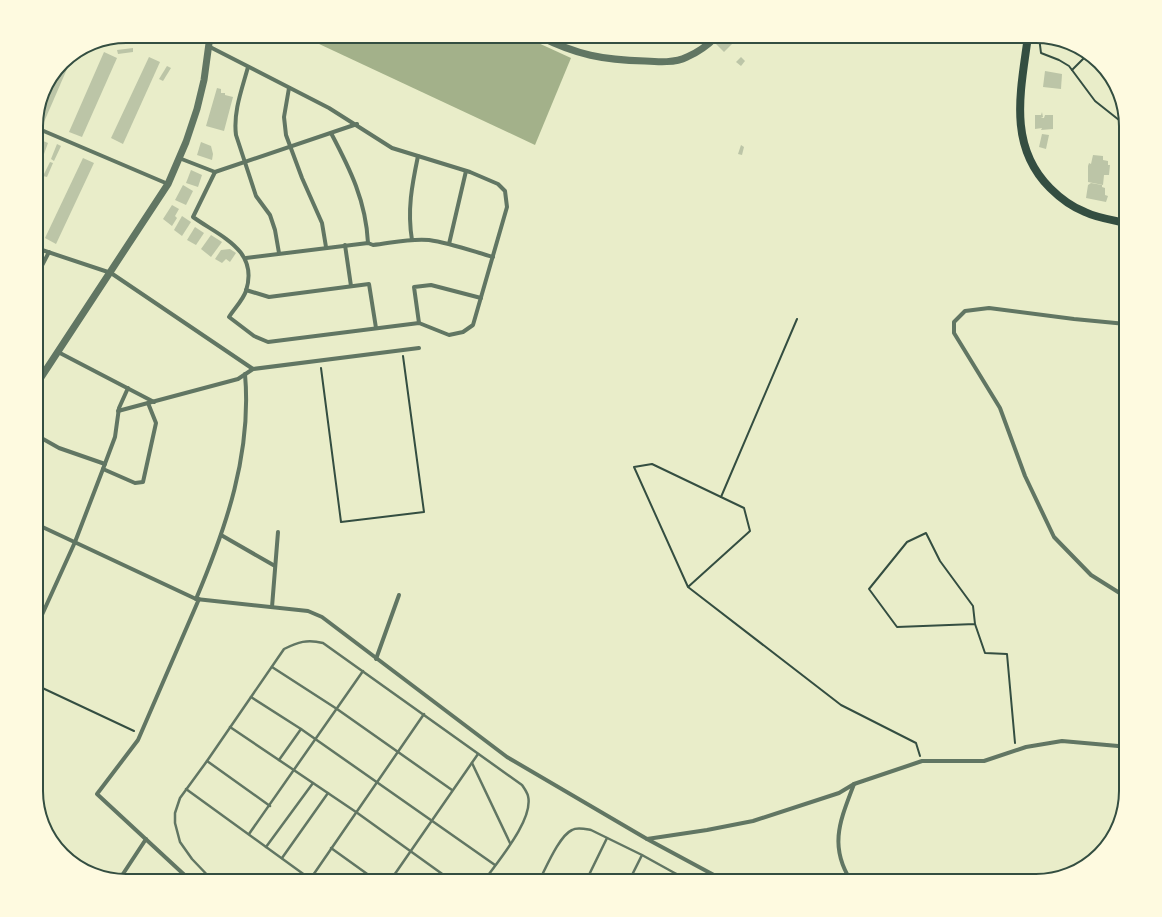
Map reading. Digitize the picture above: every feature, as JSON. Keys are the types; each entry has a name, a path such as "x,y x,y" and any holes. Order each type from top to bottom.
{"main road":[{"path":"1027,43 1021,97 1020,122 1024,144 1032,165 1044,182 1071,205 1086,213 1119,221"}],"street":[{"path":"43,374 168,184 197,109 210,43"},
{"path":"554,43 593,57 616,60 664,62 686,58 706,47 710,43"},
{"path":"210,47 329,108 357,124 392,148 466,171 498,184 505,191 507,207 473,326 463,332 449,335 419,323 268,342 254,336 229,317 246,290 250,272 246,258 235,246 193,217 215,172"},
{"path":"248,67 236,109 235,125 244,162 256,196 270,215 275,230 279,253"},
{"path":"289,88 284,117 286,135 302,178 322,223 326,247"},
{"path":"179,158 215,172 357,124"},
{"path":"43,131 168,184"},
{"path":"331,133 356,184 364,206 368,243"},
{"path":"412,240 409,218 409,203 418,156"},
{"path":"449,244 466,171"},
{"path":"246,258 326,247 368,243 373,245 412,240 428,240 449,244 493,257"},
{"path":"345,245 351,286"},
{"path":"43,250 111,273 253,369"},
{"path":"43,264 49,252"},
{"path":"246,290 269,297 369,284 376,328"},
{"path":"419,323 414,287 431,285 481,298"},
{"path":"1119,323 989,308 965,311 954,322 954,333 1000,408 1025,476 1054,536 1091,575 1119,593"},
{"path":"118,411 238,380 253,369 419,348"},
{"path":"58,352 154,402"},
{"path":"184,874 97,794 141,734 197,599 221,535 242,457 248,398 245,374"},
{"path":"43,613 75,542 105,464 115,437 118,411 128,388"},
{"path":"103,469 135,483 143,482 156,423 148,403"},
{"path":"43,439 58,448 105,464"},
{"path":"43,527 197,599 308,611 322,617 507,757 647,839 712,874"},
{"path":"272,607 278,532"},
{"path":"221,535 275,566"},
{"path":"376,659 399,595"},
{"path":"647,839 707,830 753,820 839,793 854,784 922,761 984,761 1016,750 1062,741 1119,746"},
{"path":"848,874 839,852 838,838 839,823 854,784"},
{"path":"123,874 146,839"}],"lane":[{"path":"206,874 192,859 180,842 176,833 175,814 180,798 208,761 284,649 298,642 311,640 322,643 363,671 522,785 528,796 527,810 523,824 489,874"},
{"path":"272,667 337,709 397,753 452,790"},
{"path":"249,834 363,671"},
{"path":"251,697 301,729 495,865"},
{"path":"314,874 424,714"},
{"path":"230,727 356,812 442,874"},
{"path":"279,760 301,729"},
{"path":"395,874 478,754"},
{"path":"208,761 270,806"},
{"path":"472,762 510,843"},
{"path":"266,847 313,783"},
{"path":"186,789 302,874"},
{"path":"282,858 328,793"},
{"path":"543,874 560,842 572,830 583,828 591,830 642,855 676,874"},
{"path":"589,874 607,838"},
{"path":"332,848 367,874"},
{"path":"632,874 642,855"}],"path":[{"path":"1040,43 1041,53 1059,60 1072,70 1095,102 1119,120"},
{"path":"1072,70 1084,58"},
{"path":"721,497 797,319"},
{"path":"320,360 341,522 424,512 402,350"},
{"path":"688,587 750,531 744,508 652,464 634,468 688,587 841,705 916,743 922,761"},
{"path":"975,624 896,627 869,589 907,542 926,533 940,561 973,606 975,624 986,653 1007,654 1016,750"},
{"path":"43,688 141,734"}],"shaded area":[{"path":"317,43 538,43 571,58 535,145"}],"building":[{"path":"715,43 733,43 724,52"},
{"path":"133,48 133,52 118,54 117,50"},
{"path":"104,52 117,58 82,137 69,132"},
{"path":"149,57 160,62 123,144 111,138"},
{"path":"741,57 745,61 741,66 736,62"},
{"path":"167,66 171,68 163,81 159,79"},
{"path":"68,67 44,122 47,99 57,80"},
{"path":"1045,71 1062,74 1061,89 1043,87"},
{"path":"217,88 221,89 221,93 225,93 225,95 233,97 224,131 206,126"},
{"path":"1042,112 1043,117 1041,118 1044,118 1045,115 1053,115 1053,129 1035,129 1035,115 1041,115"},
{"path":"1042,134 1049,135 1046,149 1039,147"},
{"path":"43,141 48,143 43,157"},
{"path":"201,142 211,146 213,154 212,160 197,155"},
{"path":"57,144 61,146 54,161 51,159"},
{"path":"741,145 744,147 742,155 738,154"},
{"path":"1093,155 1103,156 1103,160 1108,161 1108,165 1110,165 1109,175 1104,175 1103,185 1088,182 1088,166 1089,163 1091,164"},
{"path":"83,158 94,163 56,244 45,238"},
{"path":"50,162 53,163 47,177 43,176"},
{"path":"191,170 202,175 198,187 186,183"},
{"path":"1091,183 1102,185 1102,187 1105,188 1105,195 1108,196 1106,202 1086,198 1088,185"},
{"path":"183,185 193,191 186,205 175,200"},
{"path":"172,205 179,209 175,216 177,218 172,226 163,219"},
{"path":"182,216 191,222 182,236 174,230"},
{"path":"195,227 204,233 196,245 187,240"},
{"path":"211,235 222,242 211,257 201,249"},
{"path":"230,249 236,253 230,262 226,259 222,263 215,259 221,250"}]}
